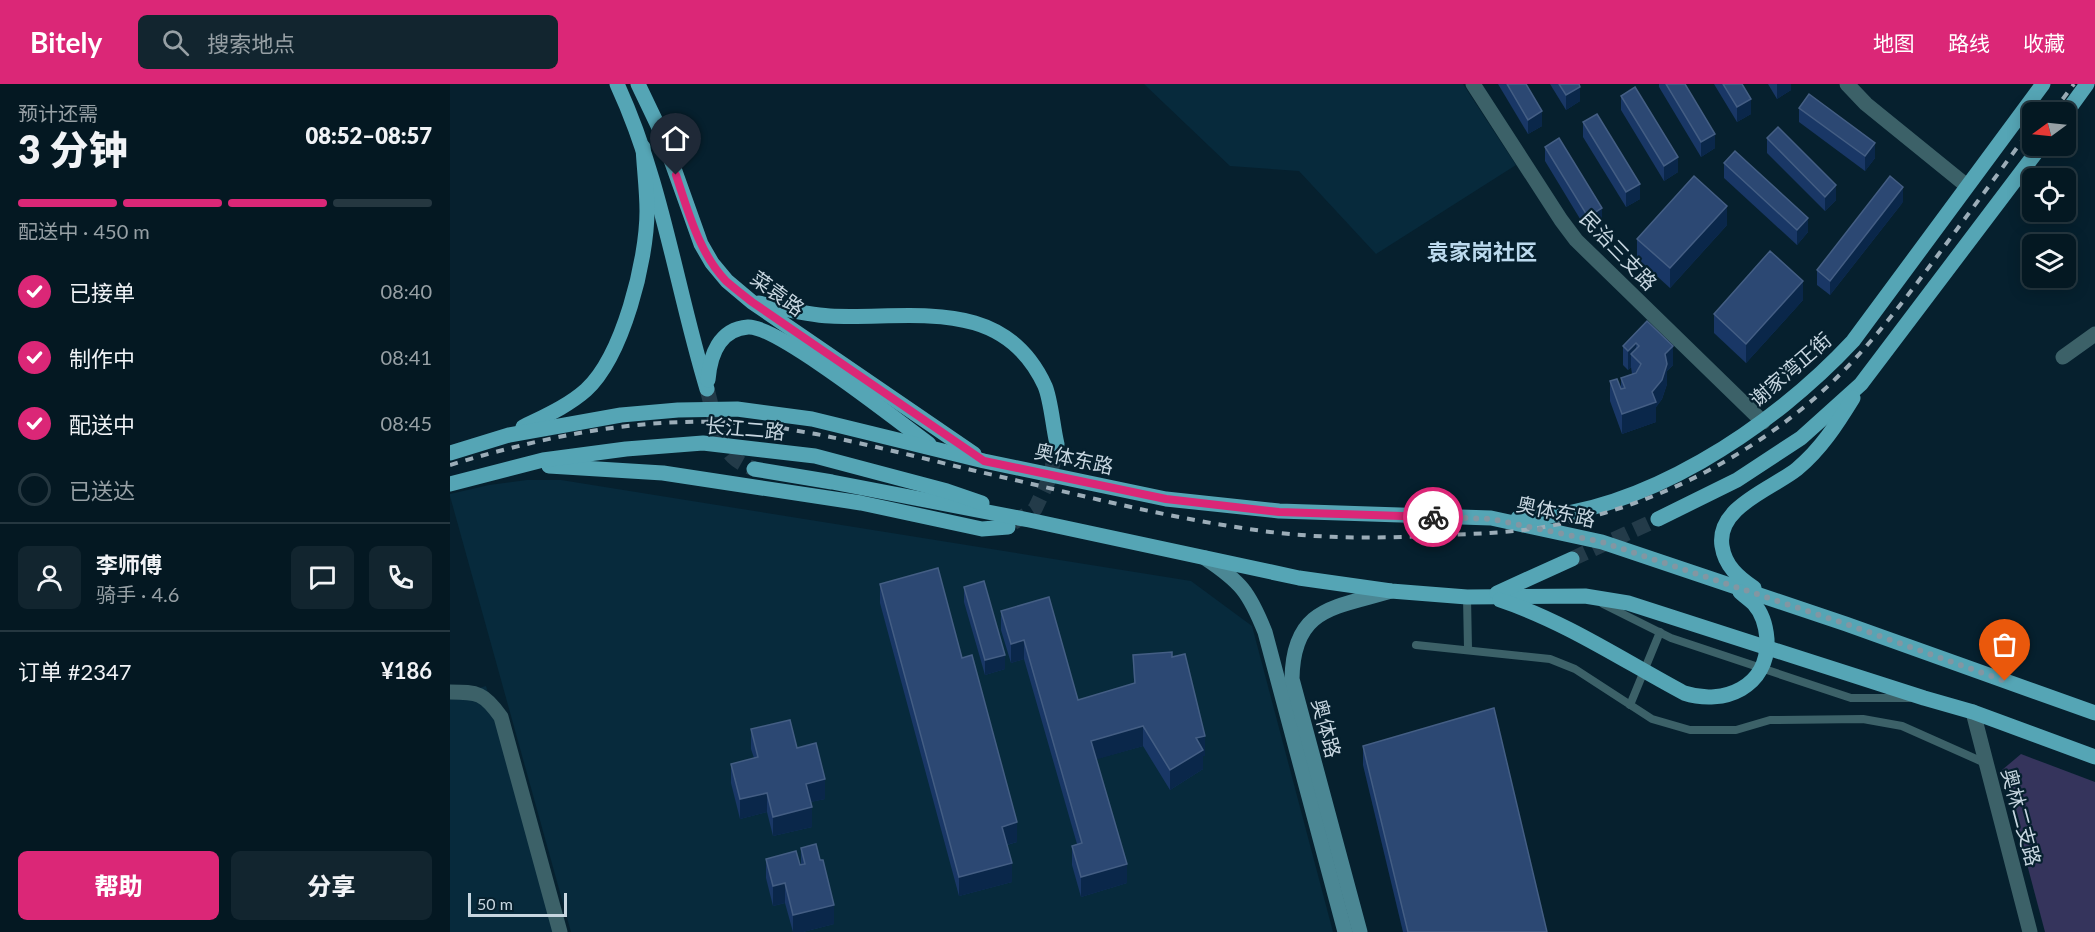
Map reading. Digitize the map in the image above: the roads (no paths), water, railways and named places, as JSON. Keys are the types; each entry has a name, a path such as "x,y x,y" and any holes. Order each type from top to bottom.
{"main road":[{"path":"617,84 643,147 707,389 710,361 714,349 723,338 747,327 760,328 790,343 934,448"},
{"name":"菜袁路","path":"638,84 661,132 701,244 712,263 727,281 752,302 984,461"},
{"name":"谢家湾正街","path":"1491,519 1552,516 1622,498 1660,483 1695,465 1763,422 1797,396 1853,341 2043,84"},
{"path":"2074,102 2087,84"},
{"path":"509,435 566,405 588,389 612,355 634,296 645,238 647,212 643,147"},
{"path":"1489,597 1529,609 1684,693 1699,698 1713,698 1734,693 1749,683 1756,675 1765,655 1767,644 1764,622 1760,601 1730,567 1724,556 1721,543 1726,521 1742,505 1795,470 1815,452 1835,428 1861,384 2033,156"},
{"path":"752,302 831,316 955,317 987,327 1022,350 1045,387 1056,444"},
{"path":"1658,519 1737,480 1801,438 1861,384"},
{"name":"长江二路","path":"450,453 509,435 621,415 678,410 737,410 812,419 984,461"},
{"name":"长江二路","path":"450,484 525,465 626,449 703,443 815,456 947,491 1029,520"},
{"name":"奥体东路","path":"984,461 1166,499 1279,512 1491,519 1602,542 1732,586 1760,601"},
{"path":"525,465 663,473 861,503 982,529 1008,527"},
{"path":"754,469 1029,520 1299,578 1391,591 1467,597 1585,596 1628,603 1973,712 2095,757"},
{"name":"奥体路","path":"1205,558 1242,586 1253,603 1265,632 1345,932"},
{"path":"1489,597 1572,559"},
{"name":"奥体路","path":"1360,932 1292,679 1293,660 1297,642 1304,629 1316,616 1331,609 1391,591"},
{"path":"1760,601 1846,624 2095,712"}],"street":[{"name":"民治三支路","path":"1473,84 1576,240 1763,422"},
{"path":"1846,84 1866,104 1967,186"},
{"path":"2063,357 2095,334"},
{"path":"450,692 471,692 489,700 501,717 560,932"},
{"name":"奥林二支路","path":"1973,712 2030,932"}],"lane":[{"path":"1585,596 1671,638 1851,698 1924,698"},
{"path":"1467,597 1468,649"},
{"path":"1630,705 1660,632"},
{"path":"1416,645 1550,658 1575,669 1652,719 1690,730 1736,730 1770,720 1863,719 1902,726 1986,763"}],"tunnel":[{"path":"707,389 723,443 733,457 754,469"},
{"path":"1013,523 1035,509 1050,477 1057,444"},
{"path":"1572,559 1658,519"}],"railway":[{"path":"2060,102 2074,84"},
{"path":"450,465 563,436 638,425 715,422 763,425 816,434 1147,511 1273,532 1346,537 1395,537 1476,534 1532,529 1569,522 1606,513 1676,487 1742,451 1803,408 1859,355 1892,316 2022,141"}],"district":[{"name":"袁家岗社区","path":"1482,251"}]}
